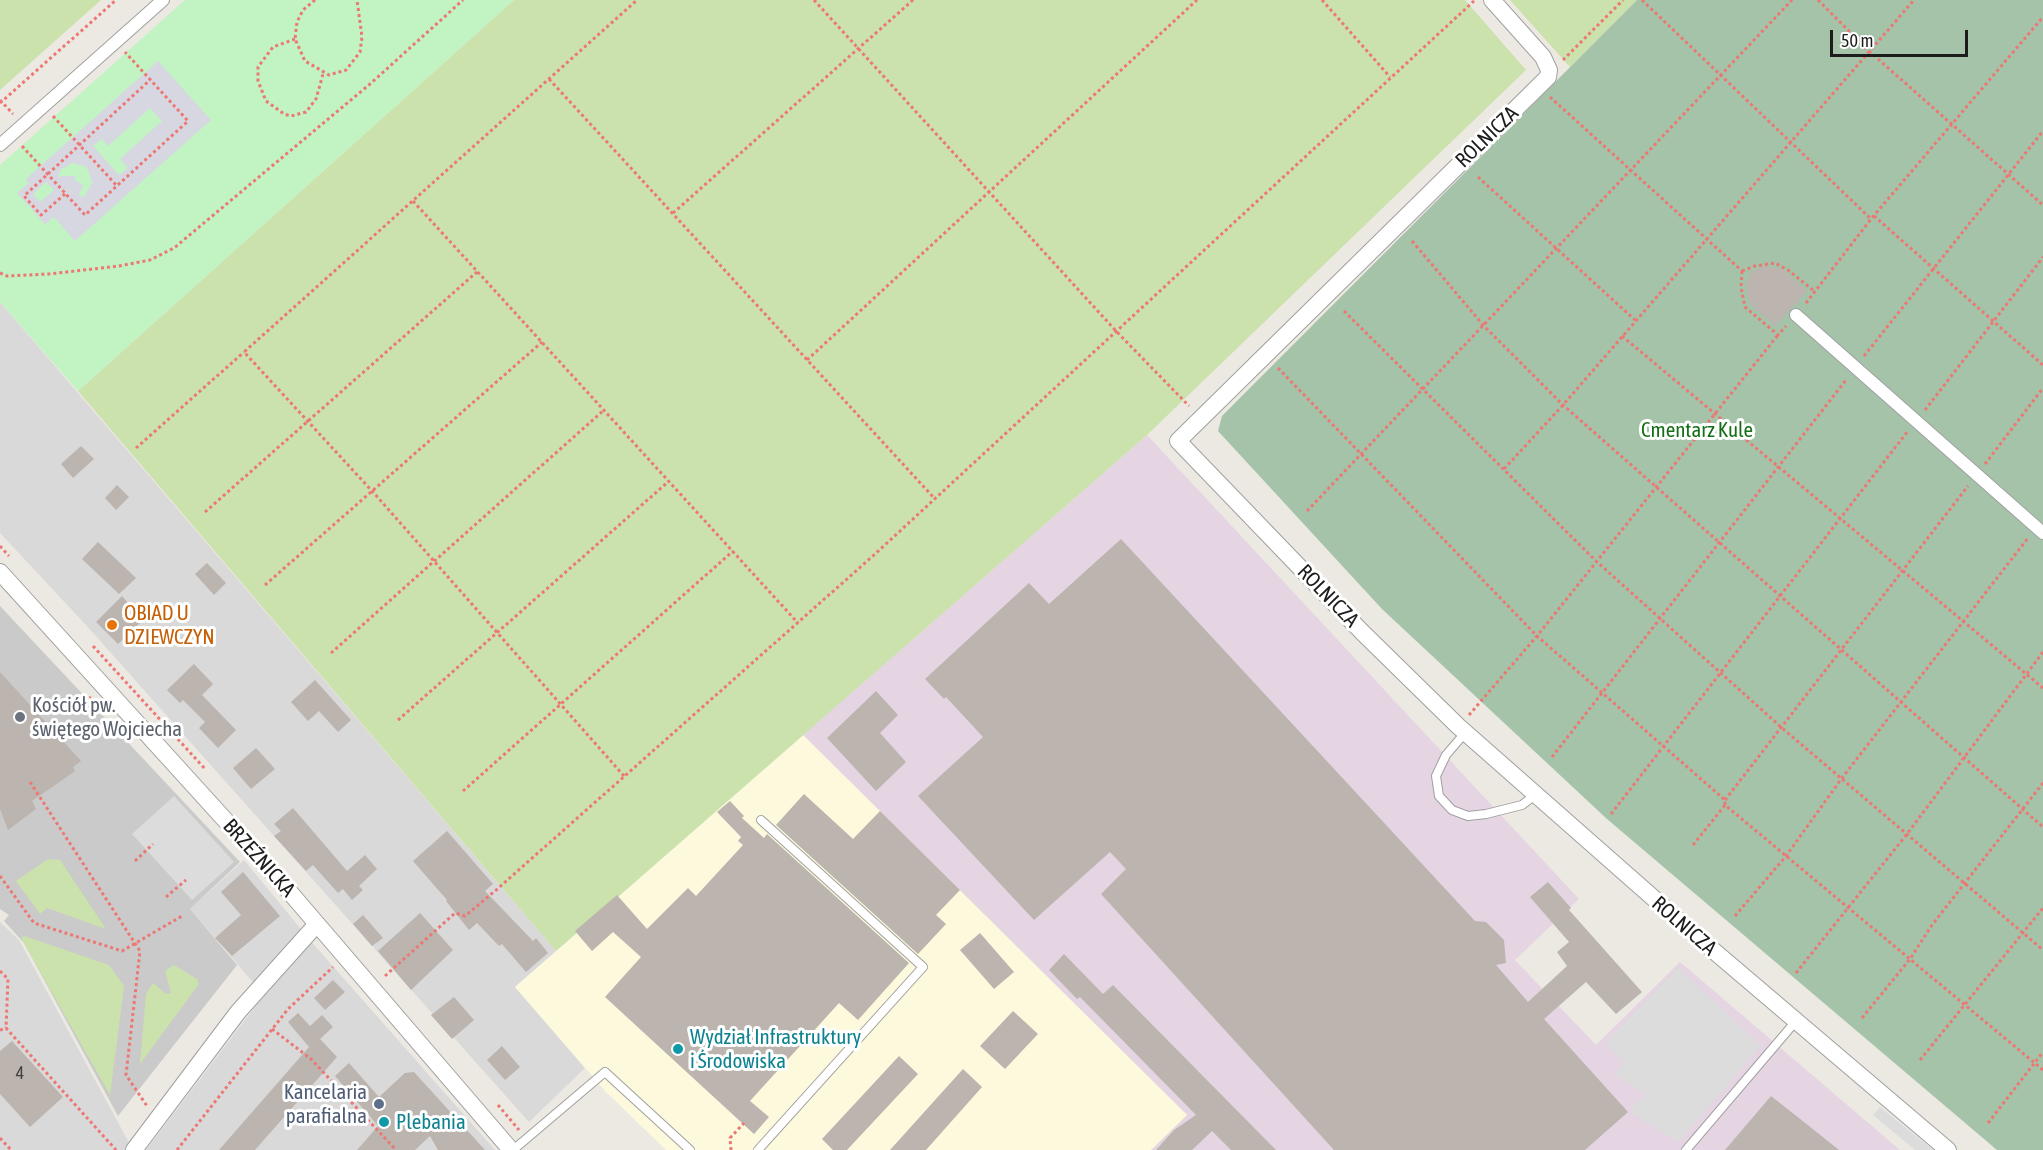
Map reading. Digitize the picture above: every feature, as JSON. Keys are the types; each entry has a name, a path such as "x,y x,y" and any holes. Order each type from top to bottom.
{"street":[{"path":"0,145 163,0"},
{"path":"1492,0 1543,57 1549,70 1543,82"},
{"name":"ROLNICZA","path":"1543,82 1178,441 1362,632 1462,730 1948,1150"},
{"path":"1796,315 2040,530"},
{"name":"BRZEŹNICKA","path":"0,572 275,875 512,1150"},
{"path":"134,1150 238,1012 316,924"}],"lane":[{"path":"1462,730 1436,776 1439,796 1452,810 1468,816 1486,814 1522,805 1535,795"},
{"path":"758,1150 924,967 761,820"},
{"path":"1686,1150 1796,1021"},
{"path":"512,1150 605,1072 690,1150"}],"path":[{"path":"0,103 116,0"},
{"path":"315,0 303,10 297,21 295,39 305,61 324,74 338,75 346,70 360,52 362,37 357,0"},
{"path":"0,273 8,276 49,274 119,266 150,260 174,248 370,84 463,0"},
{"path":"136,448 637,0"},
{"path":"814,0 1116,331 1200,418"},
{"path":"673,213 913,0"},
{"path":"807,360 1197,0"},
{"path":"1322,0 1390,77"},
{"path":"371,988 455,913 465,916 495,891 798,622 935,499 1476,0"},
{"path":"1623,0 1543,82 1630,170 1742,271"},
{"path":"1642,0 1873,217 2043,365"},
{"path":"1307,510 1424,390 1792,0"},
{"path":"1818,0 1869,51 2043,204"},
{"path":"1504,469 1563,405 1914,0"},
{"path":"1462,730 1873,217 2043,17"},
{"path":"295,39 273,47 258,67 258,81 266,101 284,114 291,116 306,112 316,99 324,74"},
{"path":"27,152 85,215 188,121 131,59"},
{"path":"549,79 935,499"},
{"path":"65,194 42,215 24,196 150,80"},
{"path":"59,123 117,186"},
{"path":"1552,757 1933,268 2043,131"},
{"path":"1478,177 1635,320"},
{"path":"413,200 798,622"},
{"path":"1412,242 1484,326 1563,405 1718,544 2043,827"},
{"path":"1611,814 1664,749 1992,320 2043,257"},
{"path":"1742,271 1775,263 1788,270 1814,291"},
{"path":"205,512 478,271"},
{"path":"1742,271 1740,287 1745,307 1778,335"},
{"path":"1344,311 1596,561 1782,728 2043,951"},
{"path":"1622,336 2043,688"},
{"path":"265,585 542,342"},
{"path":"244,352 372,490 624,776"},
{"path":"1277,366 1361,456 1537,636 1725,800"},
{"path":"1693,845 1901,570 2043,388"},
{"path":"331,653 604,410"},
{"path":"398,720 669,481"},
{"path":"1735,916 1786,856 1961,621 2040,530"},
{"path":"463,790 733,551"},
{"path":"1796,973 1907,834 1962,757 2043,652"},
{"path":"71,713 85,702"},
{"path":"30,782 140,951 126,1075 157,1120"},
{"path":"1862,1018 1910,959 1932,926 2043,783"},
{"path":"1725,805 2043,1070"},
{"path":"135,861 153,844"},
{"path":"0,876 34,923 122,951 182,916"},
{"path":"166,897 186,880"},
{"path":"1920,1060 2043,908"},
{"path":"177,1150 288,1009 333,966"},
{"path":"0,971 8,978 6,1028 116,1150"},
{"path":"0,1030 6,1028"},
{"path":"272,1029 311,1059 396,1150"},
{"path":"1988,1123 2043,1052"},
{"path":"731,1150 730,1138 744,1123"},
{"path":"0,1138 11,1150"}],"shaded area":[{"path":"158,61 211,120 75,241 54,217 45,224 17,193 29,183 26,179","holes":["150,108 162,121 120,159 128,168 119,175 93,146 102,139 108,146","72,163 85,166 92,183 84,197 79,195 83,185 76,181 75,176 61,176 58,179 60,170","46,182 54,190 40,202 33,194"]},
{"path":"0,302 556,951 515,987 585,1068 529,1122 86,625 0,533"},
{"path":"1147,435 1579,899 1515,960 1596,1045 1680,962 1900,1150 1151,1150 1187,1115 803,735"},
{"path":"0,606 240,862 190,909 237,965 118,1116 24,943 4,921 9,915 0,909"},
{"path":"803,735 1187,1115 1151,1150 666,1150 606,1092 515,987"},
{"path":"174,796 234,862 192,900 132,834"},
{"path":"244,860 315,946 495,1150 146,1150 264,995 190,909"},
{"path":"0,922 19,940 133,1150 0,1150"},
{"path":"1678,967 1761,1046 1679,1142 1631,1113 1636,1102 1646,1095 1614,1074 1625,1062 1605,1043"},
{"path":"1880,1107 1933,1150 1915,1150 1873,1115"}],"green space":[{"path":"0,0 101,0 0,90"},
{"path":"185,0 514,0 78,391 0,302 0,165"},
{"path":"514,0 1465,0 1526,70 1147,435 556,951 78,391"},
{"path":"1510,0 1637,0 1570,67"},
{"name":"Cmentarz Kule","path":"1637,0 2043,0 2043,1150 1997,1150 1607,819 1382,609 1218,431 1222,416"},
{"path":"48,859 60,860 106,929 47,908 40,914 16,881"},
{"path":"24,936 109,965 124,986 110,1095 21,938"},
{"path":"174,965 197,979 199,984 140,1064 146,994 153,983 166,994 171,993 165,971"}],"building":[{"path":"1763,266 1782,269 1807,291 1775,326 1750,304 1746,286 1750,273"},
{"path":"81,446 94,459 73,478 61,464"},
{"path":"117,485 129,497 116,510 105,498"},
{"path":"1121,539 1475,921 1486,922 1504,940 1506,963 1496,965 1528,1002 1567,966 1557,952 1569,942 1530,897 1548,882 1571,908 1569,910 1642,992 1616,1014 1586,982 1544,1019 1628,1112 1585,1150 1334,1150 1101,894 1126,869 1110,852 1034,920 918,796 983,737 946,697 944,699 925,679 1029,583 1049,604"},
{"path":"98,542 136,578 119,594 82,559"},
{"path":"207,563 226,583 214,595 195,574"},
{"path":"122,596 143,620 118,644 96,622"},
{"path":"194,664 213,684 202,695 236,730 218,748 199,728 205,722 183,700 180,703 167,690"},
{"name":"Kościół pw. świętego Wojciecha","path":"0,672 81,761 73,767 75,771 32,801 36,809 8,830 0,809"},
{"path":"315,680 351,720 338,732 319,711 308,721 291,702"},
{"path":"876,691 898,715 880,733 906,762 876,791 827,738"},
{"path":"256,748 275,769 251,789 233,768"},
{"path":"804,794 853,839 880,811 960,890 936,915 946,924 918,954 776,825"},
{"path":"730,801 744,816 742,818 764,838 767,834 909,963 858,1020 839,1003 750,1101 769,1117 754,1134 605,997 641,957 613,932 592,951 575,931 617,895 647,929 688,888 696,896 743,845 738,841 741,837 717,812"},
{"path":"293,808 347,871 365,855 377,869 359,886 363,890 352,900 343,889 338,893 313,865 306,871 274,836 281,831 274,824"},
{"path":"447,831 493,884 485,891 533,941 536,938 548,953 526,972 502,944 499,946 477,923 469,930 447,900 413,861"},
{"path":"243,872 280,916 232,956 215,938 241,915 221,892"},
{"path":"420,913 453,950 411,990 378,951"},
{"path":"363,915 383,938 372,946 353,924"},
{"path":"980,933 1014,972 994,989 960,950"},
{"path":"1064,954 1103,994 1113,985 1276,1150 1231,1150 1212,1131 1192,1150 1156,1150 1174,1130 1196,1115 1080,997 1077,999 1049,970"},
{"path":"333,980 345,992 325,1010 314,998"},
{"path":"454,997 474,1020 452,1039 431,1015"},
{"path":"1013,1011 1038,1034 1005,1069 980,1046"},
{"path":"298,1013 310,1026 322,1015 333,1027 320,1039 337,1057 255,1150 219,1150 309,1047 288,1022"},
{"path":"12,1041 63,1097 30,1127 0,1094 0,1051"},
{"path":"502,1046 520,1067 505,1080 487,1060"},
{"path":"899,1056 918,1074 847,1150 833,1150 822,1139"},
{"path":"349,1063 379,1097 405,1073 414,1072 485,1150 438,1150 430,1136 415,1150 357,1150 378,1126 335,1076"},
{"path":"963,1069 982,1087 926,1150 890,1150"},
{"path":"1771,1096 1804,1122 1839,1150 1725,1150"}],"place":[{"name":"OBIAD U DZIEWCZYN","path":"112,625"},
{"name":"Kościół pw. świętego Wojciecha","path":"20,717"},
{"name":"Wydział Infrastruktury i Środowiska","path":"678,1049"},
{"name":"Kancelaria parafialna","path":"379,1104"},
{"name":"Plebania","path":"384,1122"}]}
